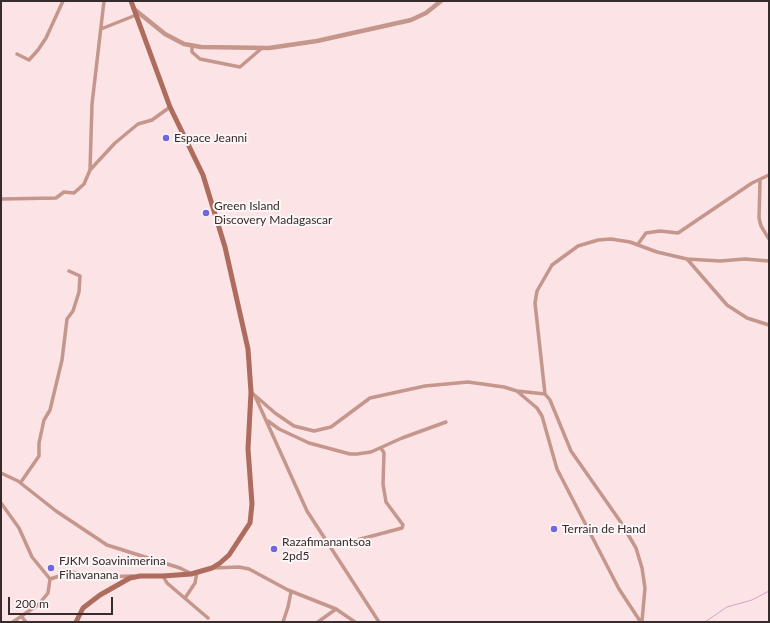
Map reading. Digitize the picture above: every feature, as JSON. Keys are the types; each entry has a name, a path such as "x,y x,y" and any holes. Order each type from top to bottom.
{"main road":[{"path":"76,622 83,608 100,595 120,583 140,576 190,574 212,568 229,555 250,523 252,504 248,449 253,394 248,349 220,227 203,175 170,107 131,1"}],"street":[{"path":"17,54 29,60 38,50 46,38 63,1"},
{"path":"90,170 92,104 104,1"},
{"path":"134,9 165,34 184,44 201,47 262,48 317,41 390,25 426,14 439,2"},
{"path":"101,29 136,15"},
{"path":"192,45 192,52 200,59 240,67 262,48"},
{"path":"1,199 56,198 64,192 74,193 84,184 90,170 114,143 138,124 152,120 170,107"},
{"path":"638,244 646,233 660,231 678,233 752,183 760,181 769,175"},
{"path":"760,181 759,218 761,226 769,239"},
{"path":"517,391 536,408 542,416 557,469 611,576 640,621 642,621 645,588 642,568 636,548 620,521 571,451 550,400 545,394 535,303 537,291 552,265 561,258 583,244 611,239 638,244 664,255 687,259 713,261 745,259 769,261"},
{"path":"687,259 727,305 747,318 769,325"},
{"path":"21,482 39,456 39,443 44,420 50,410 62,360 67,319 73,311 79,292 80,276 69,271"},
{"path":"253,394 294,426 314,430 331,427 370,398 411,388 468,382 504,387 517,391 545,394"},
{"path":"253,394 267,421 307,511 379,622"},
{"path":"267,421 279,429 309,442 350,454 371,452 402,438 446,422"},
{"path":"331,547 402,528 402,525 386,502 383,484 384,453 381,448"},
{"path":"1,473 21,482 56,511 107,545 180,568 190,574"},
{"path":"1,503 19,528 32,557 50,579 48,593 39,604 14,622"},
{"path":"212,568 239,567 249,569 291,592 336,609 355,622"},
{"path":"50,579 72,572 95,577 140,576"},
{"path":"185,598 195,583 197,572"},
{"path":"163,576 167,583 208,618"},
{"path":"283,622 291,592"},
{"path":"318,622 336,609"},
{"path":"22,616 26,622"}],"waterway":[{"path":"705,622 727,607 752,600 769,591"}],"place":[{"name":"Espace Jeanni","path":"166,138"},
{"name":"Green Island Discovery Madagascar","path":"206,213"},
{"name":"Terrain de Hand","path":"554,529"},
{"name":"Razafimanantsoa 2pd5","path":"274,549"},
{"name":"FJKM Soavinimerina Fihavanana","path":"51,568"}]}
